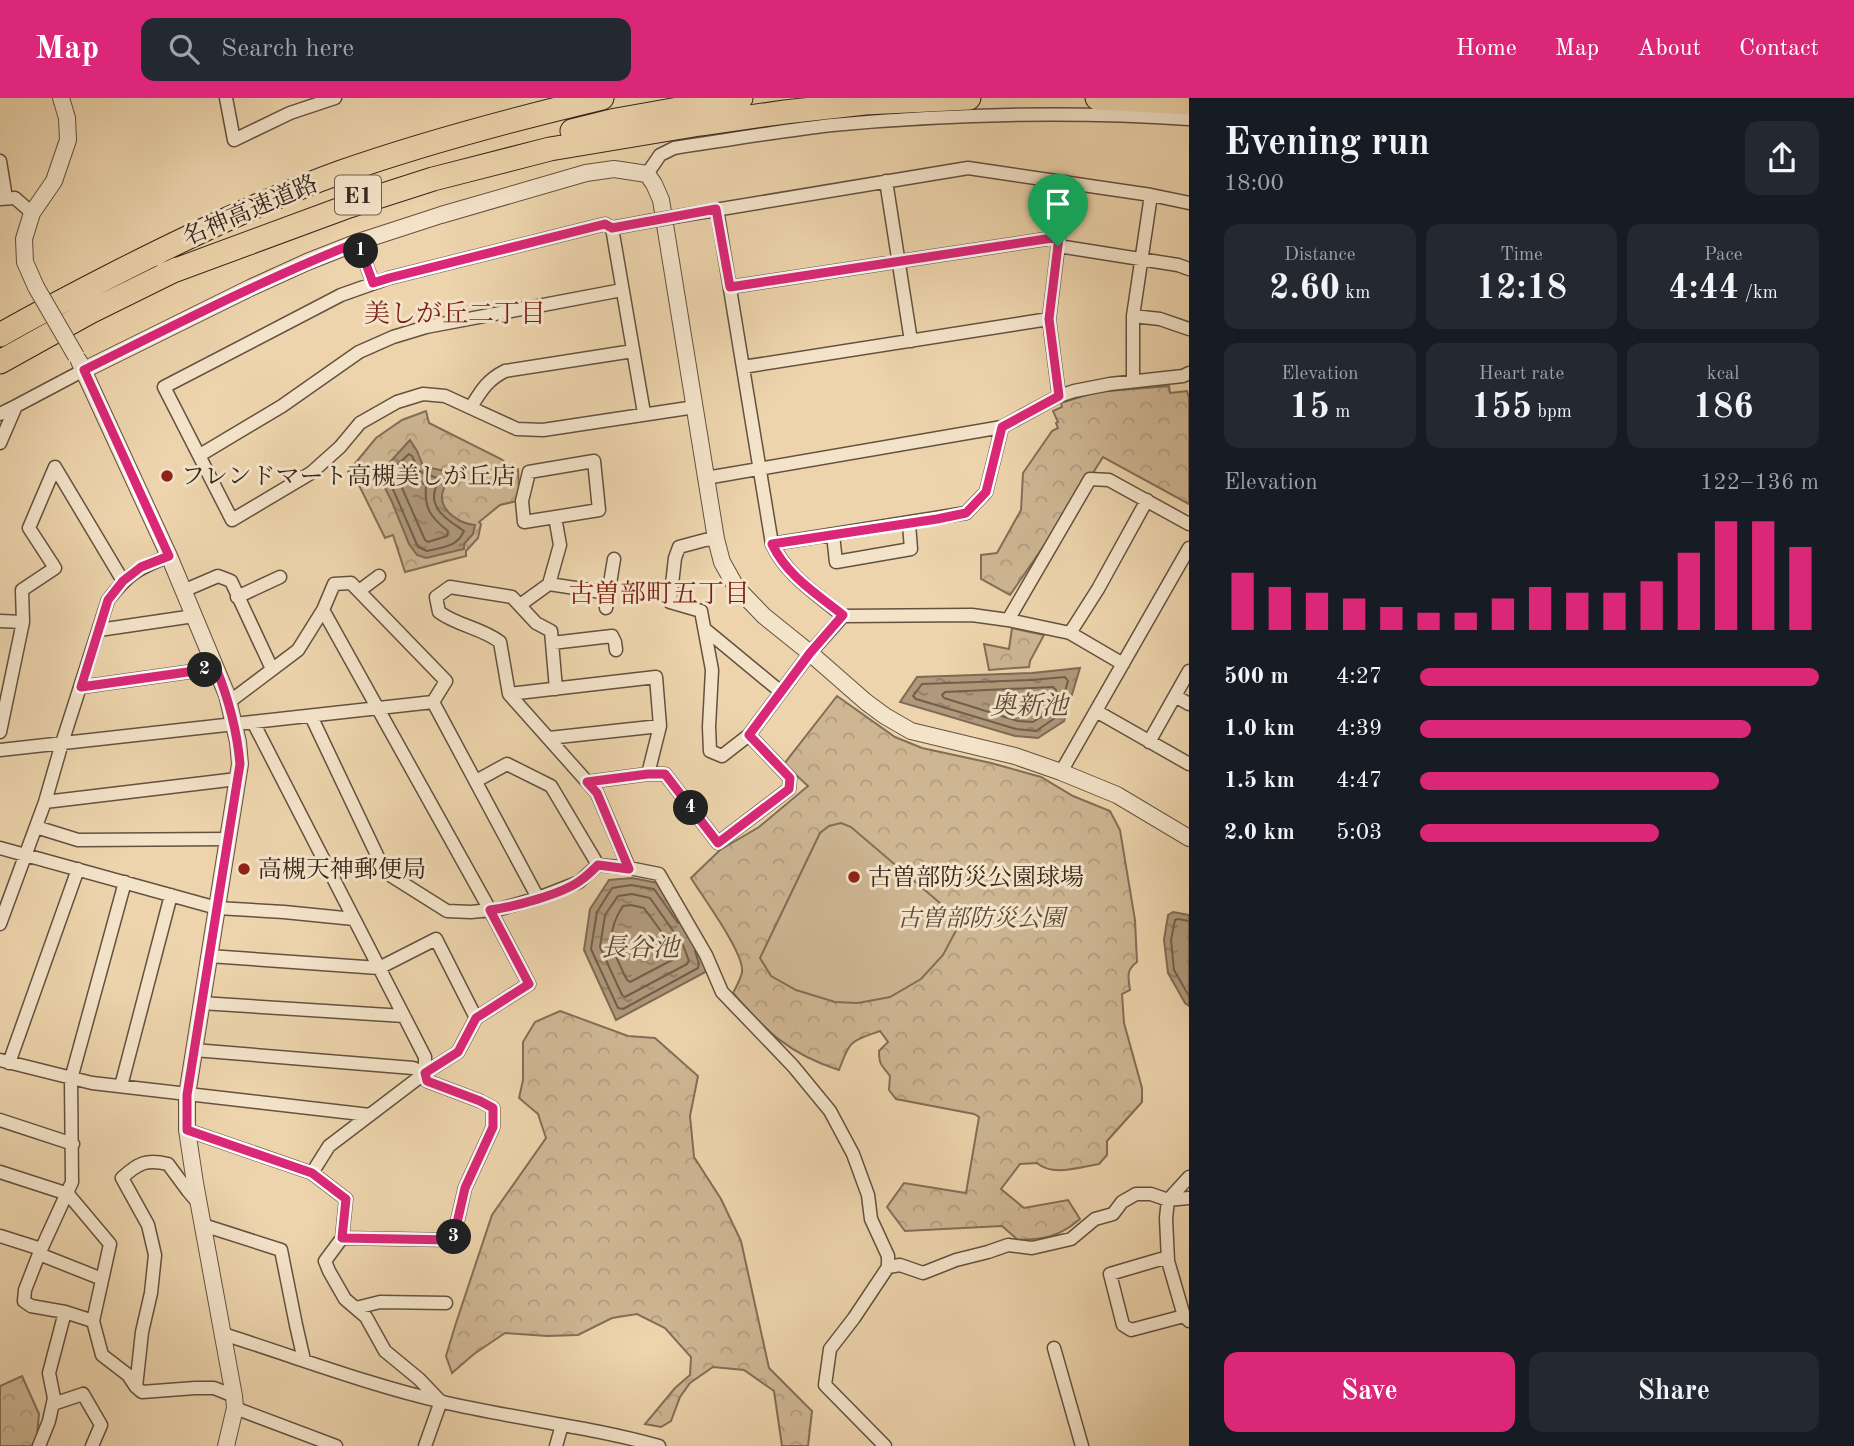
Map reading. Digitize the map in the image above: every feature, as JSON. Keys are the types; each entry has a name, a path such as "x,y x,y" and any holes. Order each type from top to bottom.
{"highway":[{"path":"170,246 246,203 338,164 429,134 563,98"},
{"name":"名神高速道路","path":"0,335 170,246 246,210 340,173 494,125 602,98"},
{"name":"名神高速道路","path":"0,362 165,274 319,209 432,169 523,143 616,120 741,98"},
{"path":"165,274 433,178 550,149 785,112 865,103 969,98"},
{"path":"1097,98 1189,103"}],"street":[{"path":"61,98 67,118 68,139 54,181 32,213 24,239 25,262 36,287 80,363 169,556 229,702 240,764 187,1095 187,1130 235,1402 226,1446"},
{"path":"226,98 234,140 290,113 335,98"},
{"path":"287,98 290,113"},
{"path":"647,174 660,155 674,148 831,126 917,118 1032,114 1189,119"},
{"path":"0,161 3,199 15,198 32,213"},
{"path":"695,407 543,430 517,429 445,396 423,394 397,402 360,423 340,447 310,473 232,520 164,387 341,295 373,283 605,224 612,228 968,168 1189,203"},
{"path":"0,414 80,363 358,242 586,173 614,169 647,174 661,200 716,539 722,562 736,587 764,616 866,702 911,731 1015,756 1061,772 1117,795 1189,838"},
{"path":"886,181 911,341"},
{"path":"1059,396 1049,319 1066,182"},
{"path":"1133,381 1133,316 1151,195"},
{"path":"716,209 772,544 778,557 793,575 843,615 972,615 1008,620 1070,633 1123,664"},
{"path":"612,228 644,414"},
{"path":"730,287 898,260 1058,241 1189,269"},
{"path":"358,242 373,283"},
{"path":"200,455 282,406 359,352 393,337 426,327 622,290"},
{"path":"1133,316 1160,319 1189,329"},
{"path":"743,368 1049,319"},
{"path":"471,407 483,388 494,377 505,372 633,351"},
{"path":"706,478 1002,427 1059,396 1074,391 1189,373"},
{"path":"0,443 16,406"},
{"path":"772,544 966,513 986,492 1002,427"},
{"path":"594,461 599,510 555,517 524,522 522,501 529,472 594,461"},
{"path":"0,732 23,622 22,590 55,568 29,528 55,467 123,581"},
{"path":"1008,620 1090,479 1110,480 1189,524"},
{"path":"1070,633 1098,589 1147,500"},
{"path":"520,606 549,584 560,545 555,517"},
{"path":"833,535 836,562 911,549 909,524"},
{"path":"716,539 679,547 673,569 670,601 701,611 712,670 710,751 722,755 749,735 810,653 843,615"},
{"path":"1061,772 1189,548"},
{"path":"0,924 45,802 108,600 123,581 141,567 169,556"},
{"path":"606,608 614,559"},
{"path":"183,591 218,576 231,581 272,669"},
{"path":"359,592 379,576"},
{"path":"237,597 280,577"},
{"path":"229,702 298,649 323,610 334,584 351,583 446,681 433,702"},
{"path":"549,584 608,593"},
{"path":"556,689 551,631 536,623 512,597 450,587 436,597 439,612 451,620 491,635 500,642 509,694 597,793 629,869"},
{"path":"312,1173 329,1146 425,1073 458,1052 476,1018 529,984 323,610"},
{"path":"99,630 194,616"},
{"path":"0,621 23,622"},
{"path":"706,630 781,692"},
{"path":"552,643 612,636 616,650"},
{"path":"81,687 216,668"},
{"path":"1149,741 1189,671"},
{"path":"509,694 656,677 660,726 648,774"},
{"path":"1175,696 1189,704"},
{"path":"0,750 433,702"},
{"path":"433,702 538,898"},
{"path":"1096,711 1189,764"},
{"path":"311,716 385,872 447,911 490,910 538,898 579,882 598,865 659,874 706,955 722,992 793,1066 830,1111 853,1154 868,1195 872,1219 888,1256 888,1268 830,1349 825,1385 885,1446"},
{"path":"253,722 425,1057 427,1081 493,1108 493,1127 465,1188 453,1240 342,1238"},
{"path":"549,738 660,726"},
{"path":"587,782 665,774 718,843 789,789 790,778 749,735"},
{"path":"476,781 507,764 551,786 598,865"},
{"path":"45,802 237,779"},
{"path":"36,827 78,840 228,839"},
{"path":"0,848 217,908 354,919"},
{"path":"78,869 4,1061 71,1079 370,1115"},
{"path":"93,1321 65,1312 31,1306 24,1301 25,1290 40,1251 72,1182 71,1079 125,883"},
{"path":"121,1086 171,895"},
{"path":"209,956 379,968 436,939 476,1018"},
{"path":"201,1003 404,1016"},
{"path":"194,1050 412,1068 425,1073"},
{"path":"0,1120 73,1144"},
{"path":"187,1130 312,1173 346,1199 342,1238 325,1261 329,1271 345,1299 366,1317 385,1351 419,1379 441,1402"},
{"path":"136,1387 155,1255 148,1225 122,1178 135,1166 154,1161 169,1164 199,1204"},
{"path":"0,1172 68,1194 110,1244 93,1321 102,1355 128,1375 142,1392 214,1388 235,1402 336,1446"},
{"path":"1168,1261 1161,1259 1110,1274 1123,1325 1131,1330 1186,1318 1168,1261 1166,1218 1168,1200 1189,1177"},
{"path":"888,1268 900,1265 923,1273 956,1259 1008,1245 1032,1248 1071,1239 1095,1219 1113,1214 1122,1202 1136,1194 1151,1194 1168,1200 1189,1198"},
{"path":"203,1225 281,1250 304,1360"},
{"path":"0,1236 102,1279"},
{"path":"356,1308 380,1302 446,1303"},
{"path":"40,1445 53,1404 49,1373 65,1312"},
{"path":"223,1334 441,1402 594,1429 659,1446"},
{"path":"1054,1348 1082,1446"},
{"path":"53,1404 83,1394 102,1425 92,1446"},
{"path":"425,1446 441,1402"},
{"path":"556,1446 562,1424"}],"green space":[{"path":"1169,386 1170,393 1187,391 1189,398 1189,504 1103,457 1010,595 981,579 981,555 997,553 1021,510 1023,473 1052,431 1058,428 1053,411 1062,407 1061,403 1096,392"},
{"path":"426,411 429,423 518,469 519,489 517,501 500,505 479,522 481,524 478,538 466,551 466,556 405,572 393,535 385,538 356,479 348,472 376,438 402,420"},
{"path":"1012,628 1044,635 1029,667 989,670 984,644 1009,649"},
{"name":"古曽部防災公園","path":"837,696 895,737 922,748 1041,777 1073,796 1110,811 1120,830 1135,920 1137,962 1129,974 1130,990 1122,994 1124,1023 1142,1088 1142,1102 1107,1141 1107,1155 1099,1164 1058,1170 1037,1163 1020,1164 1001,1189 1024,1208 1068,1200 1080,1219 1058,1233 1044,1238 1018,1240 1002,1226 905,1231 887,1207 904,1183 966,1193 979,1117 896,1099 889,1090 890,1076 880,1060 879,1051 888,1042 880,1031 852,1043 839,1070 792,1049 768,1030 733,993 742,972 737,952 691,878 720,850 759,827 808,786 784,764"},
{"name":"古曽部防災公園球場","path":"841,823 851,827 961,921 943,955 921,979 890,997 858,1003 835,1002 796,990 771,976 760,958 820,833 829,826"},
{"path":"560,1011 628,1036 655,1038 698,1076 690,1116 694,1157 721,1199 741,1241 769,1368 812,1411 808,1446 782,1446 774,1391 744,1370 713,1367 690,1383 680,1397 671,1421 661,1427 645,1424 675,1388 690,1375 691,1357 665,1328 637,1314 612,1318 578,1335 505,1333 452,1373 446,1356 492,1215 546,1138 538,1114 519,1098 523,1080 523,1042 535,1022"},
{"path":"22,1376 39,1414 36,1446 0,1446 0,1386"}],"water":[{"path":"410,440 423,466 445,471 450,475 442,496 448,512 458,520 475,525 464,549 426,558 417,555 409,544 381,480 390,462"},
{"name":"奥新池","path":"1080,668 1064,721 1038,738 1015,736 900,702 917,677 1032,673"},
{"name":"長谷池","path":"632,878 658,883 709,970 616,1020 584,950 590,909 609,880"},
{"path":"1173,912 1189,915 1189,1006 1168,973 1164,940 1168,915"}],"place":[{"name":"フレンドマート高槻美しが丘店","path":"167,476"},
{"name":"高槻天神郵便局","path":"244,869"},
{"name":"古曽部防災公園球場","path":"854,877"}],"district":[{"name":"美しが丘二丁目","path":"455,313"},
{"name":"古曽部町五丁目","path":"659,593"}],"route":[{"path":"716,209 730,287 1059,237 1058,246 1049,319 1059,396 1002,427 986,492 966,513 772,544 778,557 793,575 843,615 810,653 749,735 790,778 789,789 718,843 665,774 587,782 597,793 629,869 598,865 579,882 565,888 490,910 529,984 476,1018 458,1052 425,1073 427,1081 493,1108 493,1127 465,1188 453,1240 342,1238 346,1199 312,1173 187,1130 187,1095 240,764 238,742 227,695 216,668 81,687 108,600 123,581 141,567 169,556 84,370 250,288 358,242 373,283 605,224 612,228 716,209"}]}
